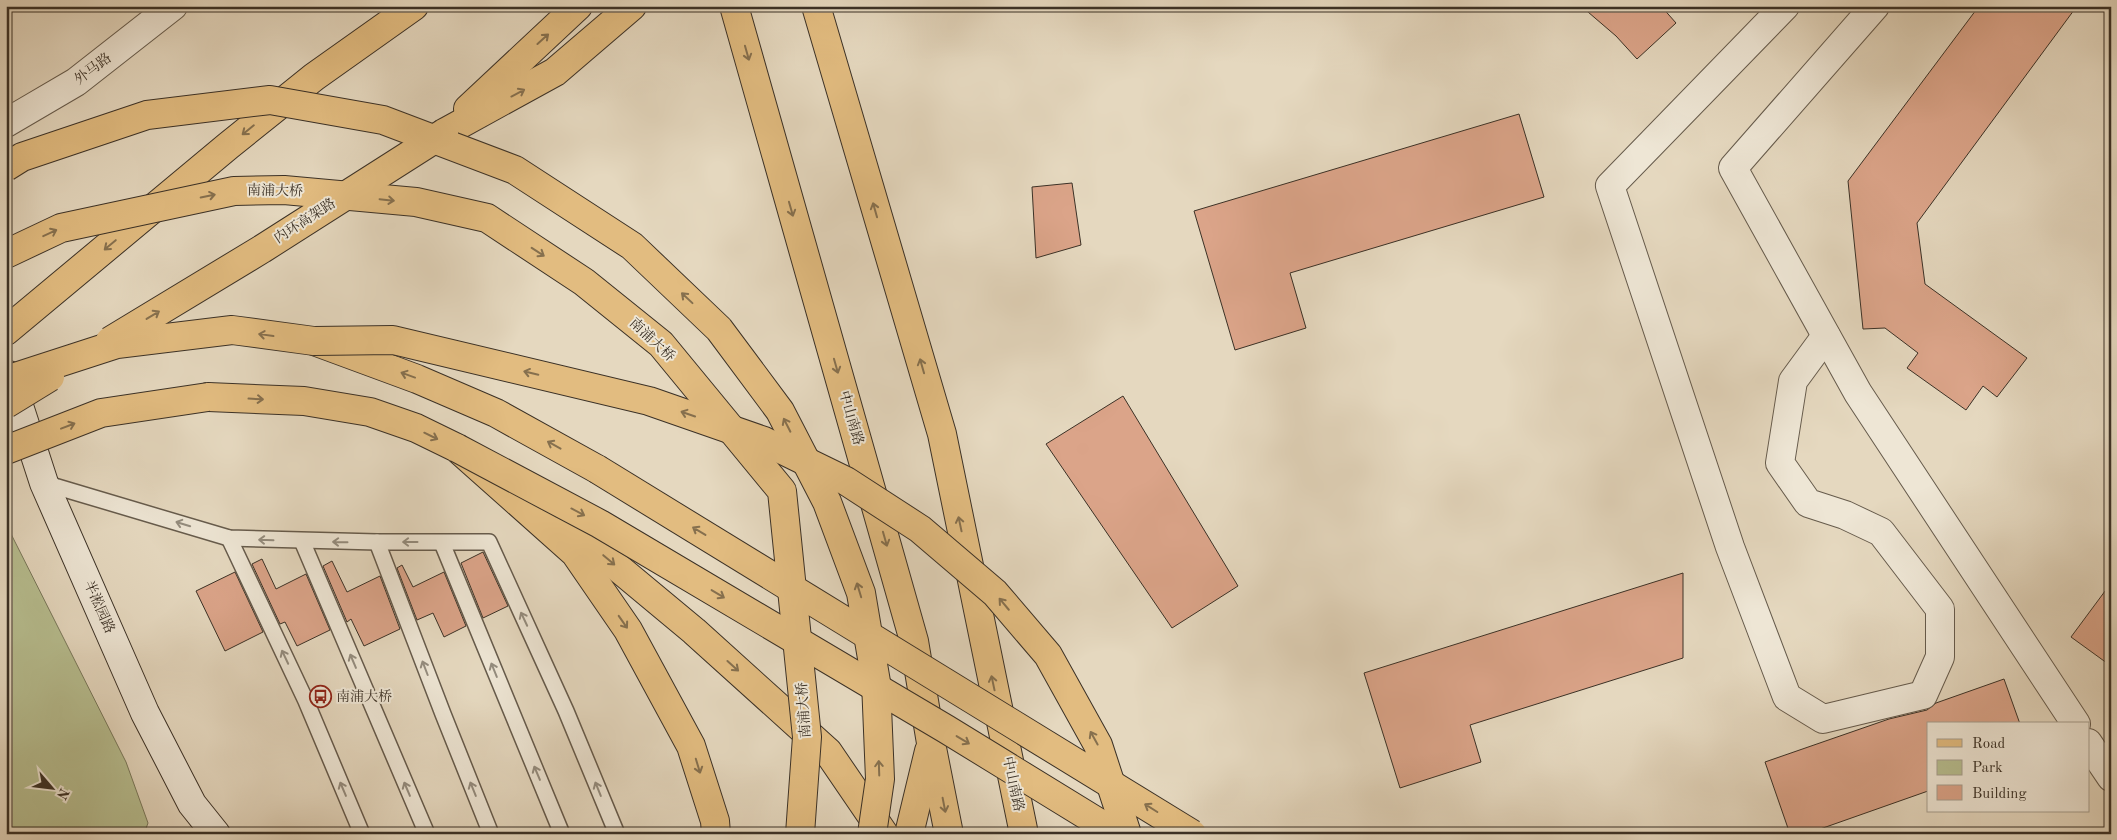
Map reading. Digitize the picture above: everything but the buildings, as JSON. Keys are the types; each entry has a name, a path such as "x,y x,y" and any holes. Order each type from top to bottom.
{"main road":[{"path":"314,77 385,6"},
{"path":"6,331 314,77 414,6"},
{"name":"内环高架路","path":"6,404 262,249 444,132 578,6"},
{"path":"444,132 555,72 632,6"},
{"name":"中山南路","path":"734,6 914,641 949,834"},
{"name":"中山南路","path":"816,6 942,434 1024,834"},
{"name":"中山南路","path":"823,6 824,37"},
{"path":"6,167 22,157 147,115 270,100 383,120 515,170 632,246 719,329 780,411 827,502 860,593 876,682 880,779 872,834"},
{"name":"南浦大桥","path":"6,254 62,228 234,191 284,190 416,202 487,218 584,282 661,344 782,491 807,736 800,834"},
{"path":"6,380 117,344 232,330 314,342 393,340 649,400 764,441 846,481 920,530 995,594 1048,655 1098,745 1127,834"},
{"path":"314,342 418,379 496,413 580,460 1192,834"},
{"path":"6,450 102,413 208,397 304,401 370,412 416,428 600,524 946,729 1117,834"},
{"path":"457,448 575,553 628,630 692,746 715,821 716,834"},
{"path":"457,448 600,552 708,644 828,752 884,834"},
{"path":"909,834 931,743"}],"street":[{"name":"外马路","path":"6,123 76,82 174,6"},
{"path":"1785,6 1610,186 1730,547 1787,697 1823,719 1923,695 1940,657 1940,609 1881,532 1845,515 1808,503 1780,463 1793,381 1826,336"},
{"path":"1875,6 1733,168 1858,393 2075,722"},
{"name":"半淞园路","path":"6,368 44,483 145,713 192,804 216,834"},
{"path":"2090,746 2111,777"}],"lane":[{"path":"44,483 229,538 302,541 489,542 566,711 617,834"},
{"path":"229,538 306,701 362,834"},
{"path":"302,541 427,834"},
{"path":"377,542 491,834"},
{"path":"442,542 562,834"}],"green space":[{"path":"6,524 126,762 148,823 144,834 6,834"}],"place":[{"name":"南浦大桥","path":"320,697"}]}
